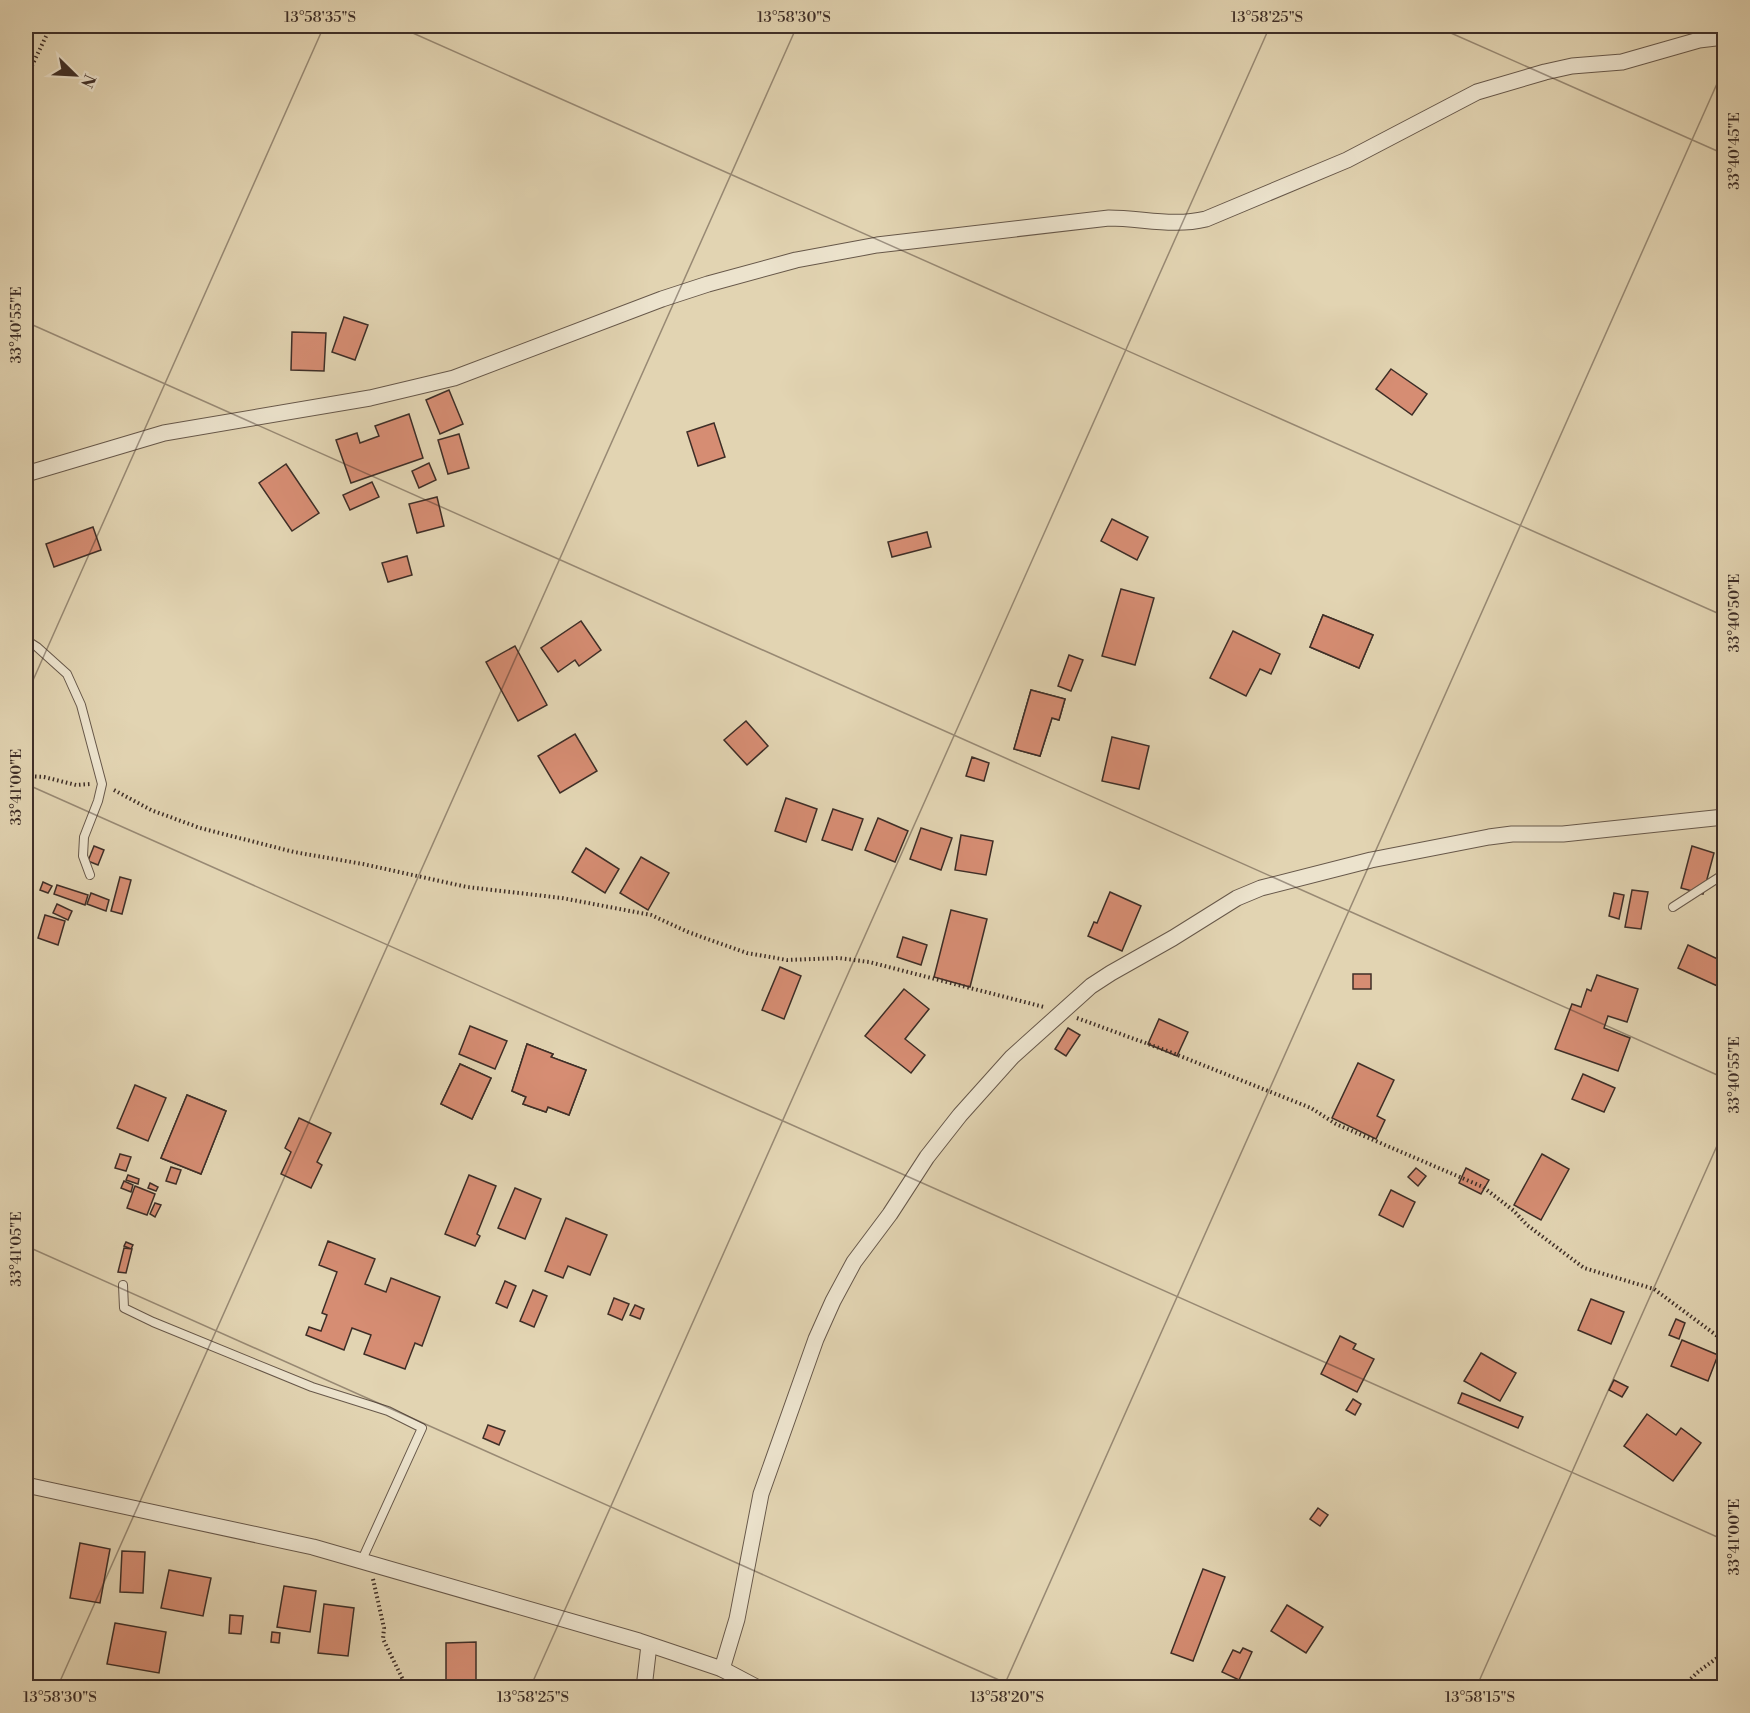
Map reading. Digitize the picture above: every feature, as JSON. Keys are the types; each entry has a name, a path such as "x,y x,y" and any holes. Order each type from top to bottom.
{"street":[{"path":"26,474 164,433 370,398 454,378 662,299 796,260 877,245 1109,218 1172,224 1206,219 1347,160 1477,92 1572,66 1622,62 1699,40 1725,37"},
{"path":"722,1669 736,1619 761,1494 816,1339 854,1262 890,1214 927,1157 960,1115 1012,1057 1091,986 1236,898 1261,888 1371,860 1489,837 1512,834 1563,834 1725,817"},
{"path":"26,1485 313,1547 649,1645 722,1669 758,1688"},
{"path":"644,1688 649,1645"}],"lane":[{"path":"26,640 67,674 81,705 102,784 84,837 84,856 90,875"},
{"path":"1672,907 1725,874"},
{"path":"123,1285 124,1308 153,1322 312,1387 388,1411 422,1428 365,1563"}],"path":[{"path":"26,78 51,26"},
{"path":"26,776 44,777 76,785 102,784 151,810 200,828 294,852 363,864 467,887 562,898 651,915 687,932 747,953 787,960 839,958 869,962 1063,1013 1170,1052 1311,1108 1336,1124 1483,1187 1584,1268 1654,1289 1725,1341"},
{"path":"365,1563 384,1628 383,1639 407,1688"},
{"path":"1681,1688 1699,1671 1725,1653"}],"building":[{"path":"344,317 368,325 355,360 332,352"},
{"path":"292,332 326,333 324,371 291,370"},
{"path":"1391,369 1427,394 1412,415 1376,389"},
{"path":"449,390 463,424 440,434 426,400"},
{"path":"409,414 423,458 351,483 336,440 357,433 360,443 379,436 375,426"},
{"path":"714,423 725,457 698,466 687,432"},
{"path":"459,434 469,468 448,474 438,440"},
{"path":"429,463 436,480 419,488 412,471"},
{"path":"286,464 319,513 292,531 259,483"},
{"path":"372,482 379,497 350,510 343,495"},
{"path":"437,497 444,526 417,533 409,504"},
{"path":"1112,519 1148,537 1137,560 1101,541"},
{"path":"93,527 101,550 54,567 46,544"},
{"path":"927,532 931,547 892,557 888,542"},
{"path":"407,556 412,575 388,582 382,563"},
{"path":"1121,589 1154,598 1135,665 1102,656"},
{"path":"1323,615 1373,635 1359,668 1310,647"},
{"path":"1323,615 1373,635 1359,668 1310,647"},
{"path":"581,621 601,650 579,666 575,660 558,672 541,648"},
{"path":"1233,631 1280,654 1271,674 1260,669 1246,696 1210,678"},
{"path":"515,646 547,705 518,721 486,662"},
{"path":"1069,655 1083,660 1071,691 1058,686"},
{"path":"1031,690 1065,699 1059,720 1052,718 1040,756 1014,749"},
{"path":"1031,690 1065,699 1059,720 1052,718 1040,756 1014,749"},
{"path":"746,721 768,746 747,765 724,740"},
{"path":"575,734 597,771 560,793 538,756"},
{"path":"1112,737 1149,746 1139,789 1102,781"},
{"path":"972,757 989,763 984,781 966,776"},
{"path":"786,798 817,809 806,842 775,831"},
{"path":"833,809 863,819 852,850 822,840"},
{"path":"878,818 908,831 895,862 865,850"},
{"path":"921,828 952,838 941,870 910,859"},
{"path":"961,835 993,841 986,875 955,870"},
{"path":"94,846 104,850 98,865 88,861"},
{"path":"1692,846 1714,853 1703,894 1681,888"},
{"path":"586,848 619,869 605,893 572,872"},
{"path":"641,857 669,873 648,910 620,893"},
{"path":"120,877 131,880 122,914 111,911"},
{"path":"43,882 52,886 48,893 40,890"},
{"path":"57,885 88,895 85,905 54,894"},
{"path":"1632,890 1648,892 1641,929 1625,927"},
{"path":"1110,892 1141,906 1122,951 1088,936 1094,922 1097,923"},
{"path":"91,893 109,900 106,911 87,904"},
{"path":"1614,893 1624,895 1619,919 1609,916"},
{"path":"57,904 72,911 68,920 53,913"},
{"path":"951,910 987,919 970,987 934,977"},
{"path":"45,915 65,921 58,945 38,938"},
{"path":"903,937 927,945 921,965 897,957"},
{"path":"1688,945 1724,962 1724,989 1678,968"},
{"path":"780,967 801,976 784,1019 762,1010"},
{"path":"1353,974 1371,974 1371,989 1353,989"},
{"path":"1597,975 1638,989 1627,1022 1608,1016 1604,1028 1630,1038 1618,1071 1555,1049 1572,1004 1581,1007 1587,989 1591,991"},
{"path":"904,989 929,1009 905,1039 925,1055 911,1073 865,1036"},
{"path":"1159,1019 1188,1032 1177,1056 1148,1044"},
{"path":"470,1026 507,1041 495,1069 459,1054"},
{"path":"1068,1028 1080,1035 1066,1056 1055,1049"},
{"path":"527,1044 553,1054 551,1057 586,1070 569,1115 548,1107 546,1112 523,1104 526,1097 512,1091"},
{"path":"527,1044 553,1054 551,1057 586,1070 569,1115 548,1107 546,1112 523,1104 526,1097 512,1091"},
{"path":"1358,1063 1394,1080 1377,1116 1385,1120 1376,1139 1332,1118"},
{"path":"460,1064 491,1078 472,1119 441,1104"},
{"path":"460,1064 491,1078 472,1119 441,1104"},
{"path":"1583,1074 1615,1088 1604,1112 1572,1099"},
{"path":"135,1085 166,1098 148,1141 117,1128"},
{"path":"187,1095 226,1111 201,1174 161,1158"},
{"path":"187,1095 226,1111 201,1174 161,1158"},
{"path":"299,1118 331,1133 317,1162 322,1165 311,1188 281,1174 291,1152 285,1148"},
{"path":"120,1154 131,1157 126,1171 115,1168"},
{"path":"1542,1154 1569,1169 1541,1220 1514,1205"},
{"path":"171,1167 181,1170 176,1184 166,1181"},
{"path":"1416,1168 1426,1176 1418,1186 1408,1177"},
{"path":"1466,1168 1489,1180 1481,1194 1459,1183"},
{"path":"128,1175 139,1179 138,1184 126,1180"},
{"path":"469,1175 496,1186 477,1234 480,1236 475,1246 445,1234"},
{"path":"1724,1175 1724,1196 1717,1193"},
{"path":"124,1181 133,1185 131,1192 121,1188"},
{"path":"150,1183 158,1187 156,1191 148,1188"},
{"path":"135,1186 155,1194 147,1215 127,1208"},
{"path":"515,1188 541,1199 525,1239 498,1228"},
{"path":"1391,1190 1415,1202 1403,1227 1379,1215"},
{"path":"155,1203 161,1205 155,1217 150,1214"},
{"path":"566,1218 607,1235 590,1275 568,1266 563,1278 545,1271"},
{"path":"328,1241 375,1259 365,1284 386,1292 391,1278 440,1297 422,1346 415,1343 405,1369 364,1354 371,1335 352,1328 344,1350 306,1335 309,1327 321,1331 327,1315 322,1313 337,1272 319,1265"},
{"path":"126,1242 133,1245 131,1249 124,1246"},
{"path":"124,1248 132,1249 126,1273 118,1272"},
{"path":"505,1281 516,1286 507,1308 496,1303"},
{"path":"533,1290 547,1296 534,1327 520,1321"},
{"path":"614,1298 629,1304 622,1320 608,1314"},
{"path":"1591,1299 1624,1312 1611,1344 1578,1330"},
{"path":"635,1305 644,1309 640,1319 630,1315"},
{"path":"1676,1319 1685,1323 1679,1339 1669,1335"},
{"path":"1340,1336 1356,1344 1353,1349 1374,1359 1357,1392 1321,1374"},
{"path":"1682,1340 1718,1355 1708,1381 1671,1366"},
{"path":"1481,1353 1516,1373 1500,1401 1464,1381"},
{"path":"1614,1380 1628,1387 1622,1397 1609,1390"},
{"path":"1462,1393 1523,1417 1518,1428 1458,1403"},
{"path":"1353,1399 1361,1404 1355,1415 1346,1410"},
{"path":"1647,1414 1676,1435 1681,1428 1701,1443 1673,1481 1624,1446"},
{"path":"488,1425 505,1431 499,1445 483,1438"},
{"path":"1318,1508 1328,1515 1320,1526 1310,1519"},
{"path":"80,1543 110,1549 100,1603 70,1598"},
{"path":"122,1551 145,1552 143,1593 120,1592"},
{"path":"1203,1569 1225,1577 1193,1661 1171,1653"},
{"path":"169,1570 211,1578 203,1616 161,1608"},
{"path":"284,1586 316,1591 310,1632 277,1627"},
{"path":"324,1604 354,1608 348,1656 318,1653"},
{"path":"1287,1605 1323,1627 1306,1653 1271,1631"},
{"path":"230,1615 243,1616 241,1634 229,1633"},
{"path":"115,1623 166,1632 159,1673 107,1664"},
{"path":"272,1632 280,1633 279,1643 271,1642"},
{"path":"476,1642 476,1687 446,1687 446,1643"},
{"path":"1243,1648 1252,1652 1239,1680 1222,1672 1233,1650 1240,1653"}]}
